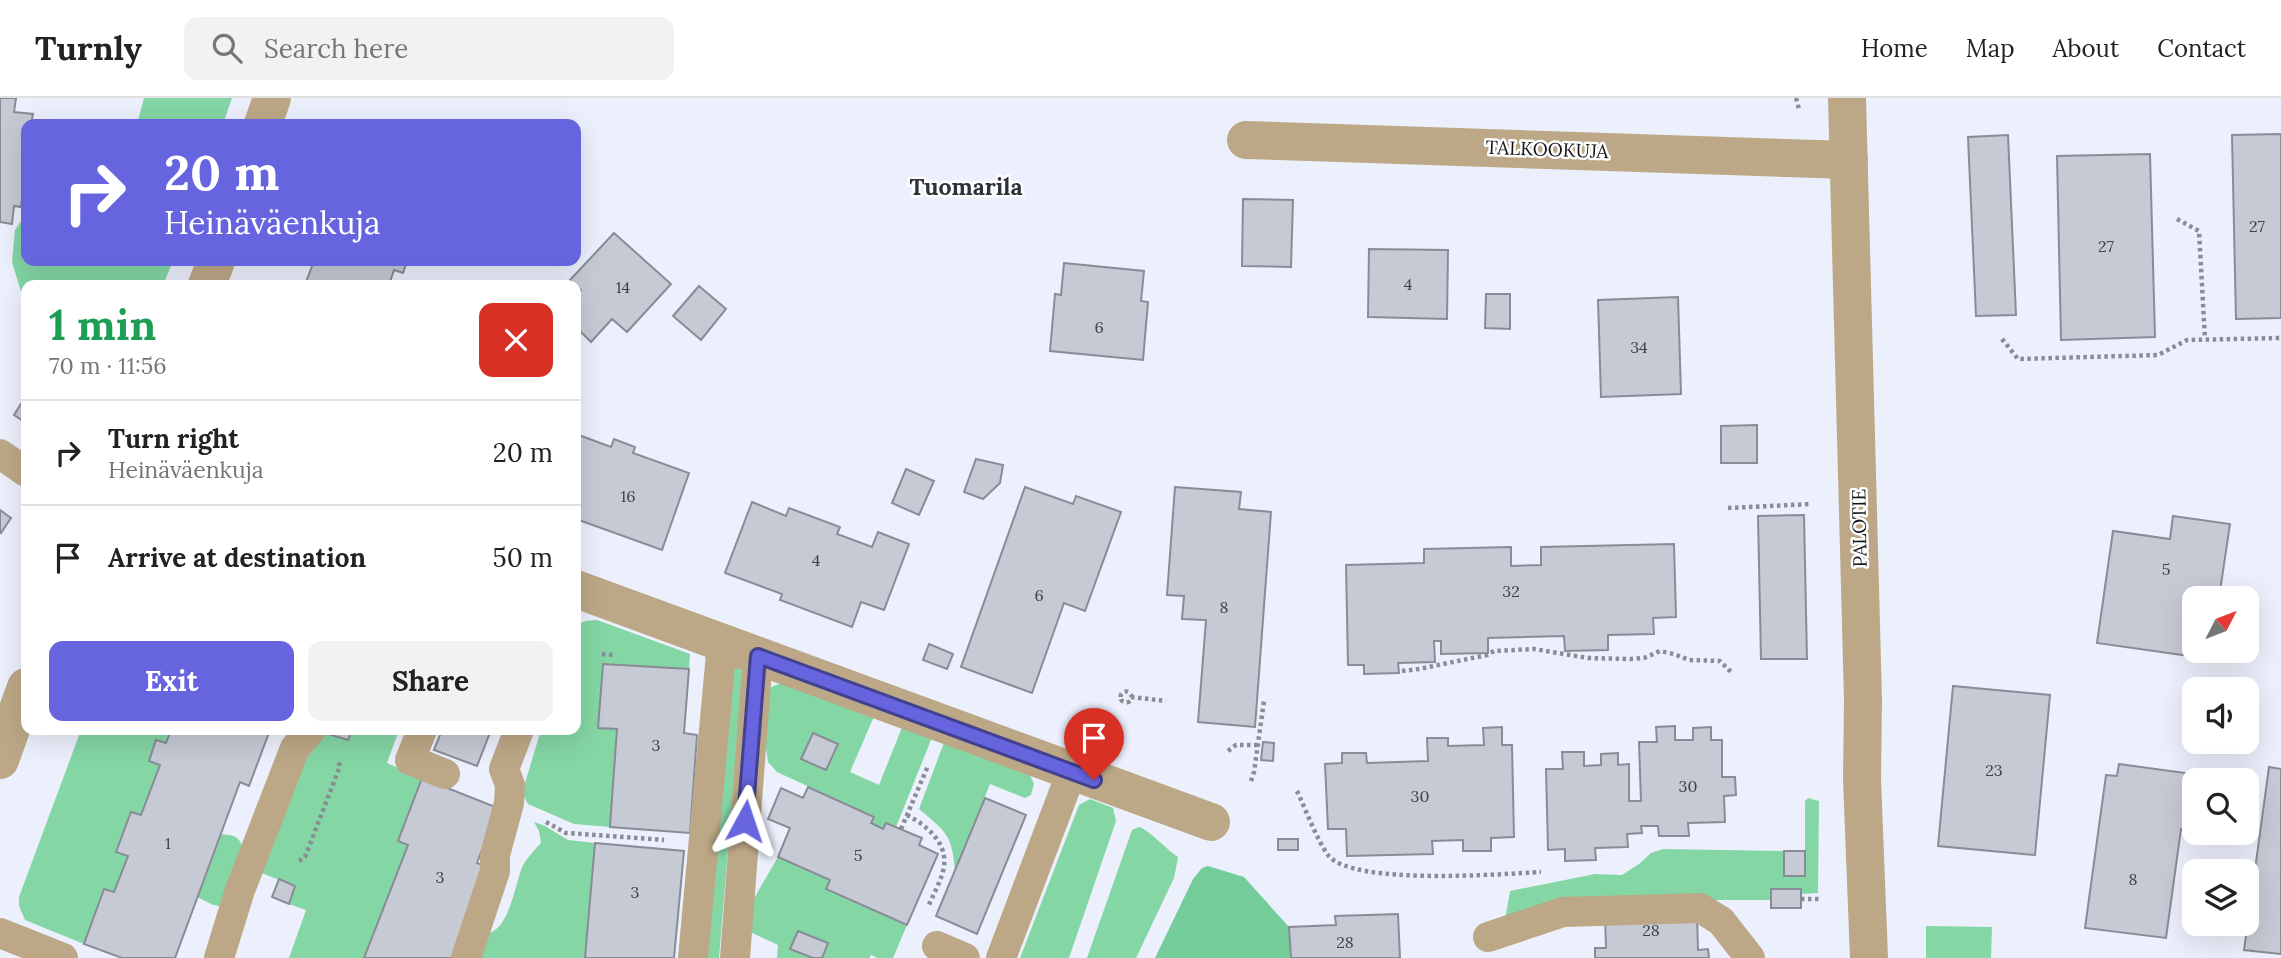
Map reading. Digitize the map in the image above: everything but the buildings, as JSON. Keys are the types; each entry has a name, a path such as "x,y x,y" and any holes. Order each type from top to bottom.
{"street":[{"path":"265,119 272,98"},
{"name":"PALOTIE","path":"1847,98 1863,690 1862,779 1870,958"},
{"name":"TALKOOKUJA","path":"1246,140 1849,160"},
{"path":"581,591 1211,822"},
{"path":"0,760 21,701"}],"lane":[{"path":"0,454 21,469"},
{"path":"693,958 722,643"},
{"path":"735,958 758,656"},
{"path":"219,958 240,890 295,748 307,735"},
{"path":"420,735 410,760 445,774"},
{"path":"466,958 495,871 495,855 509,803 510,785 504,769 517,735"},
{"path":"1001,958 1072,772"},
{"path":"1488,937 1563,912 1700,908 1721,920 1750,958"},
{"path":"0,933 63,958"},
{"path":"937,946 965,958"}],"path":[{"path":"2176,219 2199,230 2205,339"},
{"path":"2002,339 2018,359 2158,355 2187,340 2281,338"},
{"path":"1728,508 1824,503"},
{"path":"1402,671 1487,655 1494,651 1534,649 1588,658 1644,658 1660,651 1689,660 1720,661 1731,672"},
{"path":"1131,697 1166,701"},
{"path":"1251,781 1264,701"},
{"path":"901,829 945,725"},
{"path":"1228,751 1236,745 1258,745"},
{"path":"1297,791 1328,855 1339,865 1358,870 1420,875 1552,872"},
{"path":"509,803 566,832 704,843"},
{"path":"907,815 922,823 936,837 944,855 944,870 921,923 925,935 937,946"},
{"path":"1801,899 1829,900"}],"green space":[{"path":"144,98 232,98 225,119 138,119"},
{"path":"21,221 21,266 171,266 165,280 21,280 21,292 12,262 15,230"},
{"path":"597,620 690,654 689,669 603,664 598,728 617,729 610,827 574,824 528,804 522,793 539,735 581,735 582,622"},
{"path":"738,667 743,672 719,958 700,958 725,670"},
{"path":"782,683 875,714 850,772 879,785 903,725 933,735 896,827 886,823 883,829 871,823 873,816 777,772 768,762 762,721 763,700 771,687"},
{"path":"79,735 169,735 166,743 156,740 149,761 160,765 141,815 131,812 116,851 128,856 114,892 104,889 84,944 25,920 19,906 19,897"},
{"path":"314,735 332,735 348,740 350,735 397,735 387,763 422,778 398,841 408,845 364,958 289,958 306,910 289,904 295,886 259,872"},
{"path":"945,740 1030,775 1034,784 1031,795 1025,798 990,784 955,871 952,849 946,835 919,809"},
{"path":"1808,798 1819,801 1818,893 1801,894 1800,889 1771,889 1771,900 1710,900 1505,920 1510,891 1595,874 1622,875 1651,853 1663,849 1784,851 1784,876 1805,875 1805,801"},
{"path":"1090,799 1113,808 1116,821 1069,958 1020,958 1079,805"},
{"path":"534,822 568,840 595,843 585,958 474,958 483,934 492,932 505,917 523,865 541,843"},
{"path":"1139,827 1178,857 1174,878 1136,958 1087,958 1132,830"},
{"path":"220,834 235,837 243,849 220,906 197,897"},
{"path":"778,857 830,880 826,890 907,925 893,958 871,955 869,958 777,958 778,945 748,931 753,900"},
{"path":"1208,866 1244,877 1289,927 1291,958 1155,958 1193,879 1202,868"},
{"path":"1926,926 1992,927 1991,958 1926,958"}],"district":[{"name":"Tuomarila","path":"966,187"}],"route":[{"path":"745,821 758,656 1094,780"}]}
